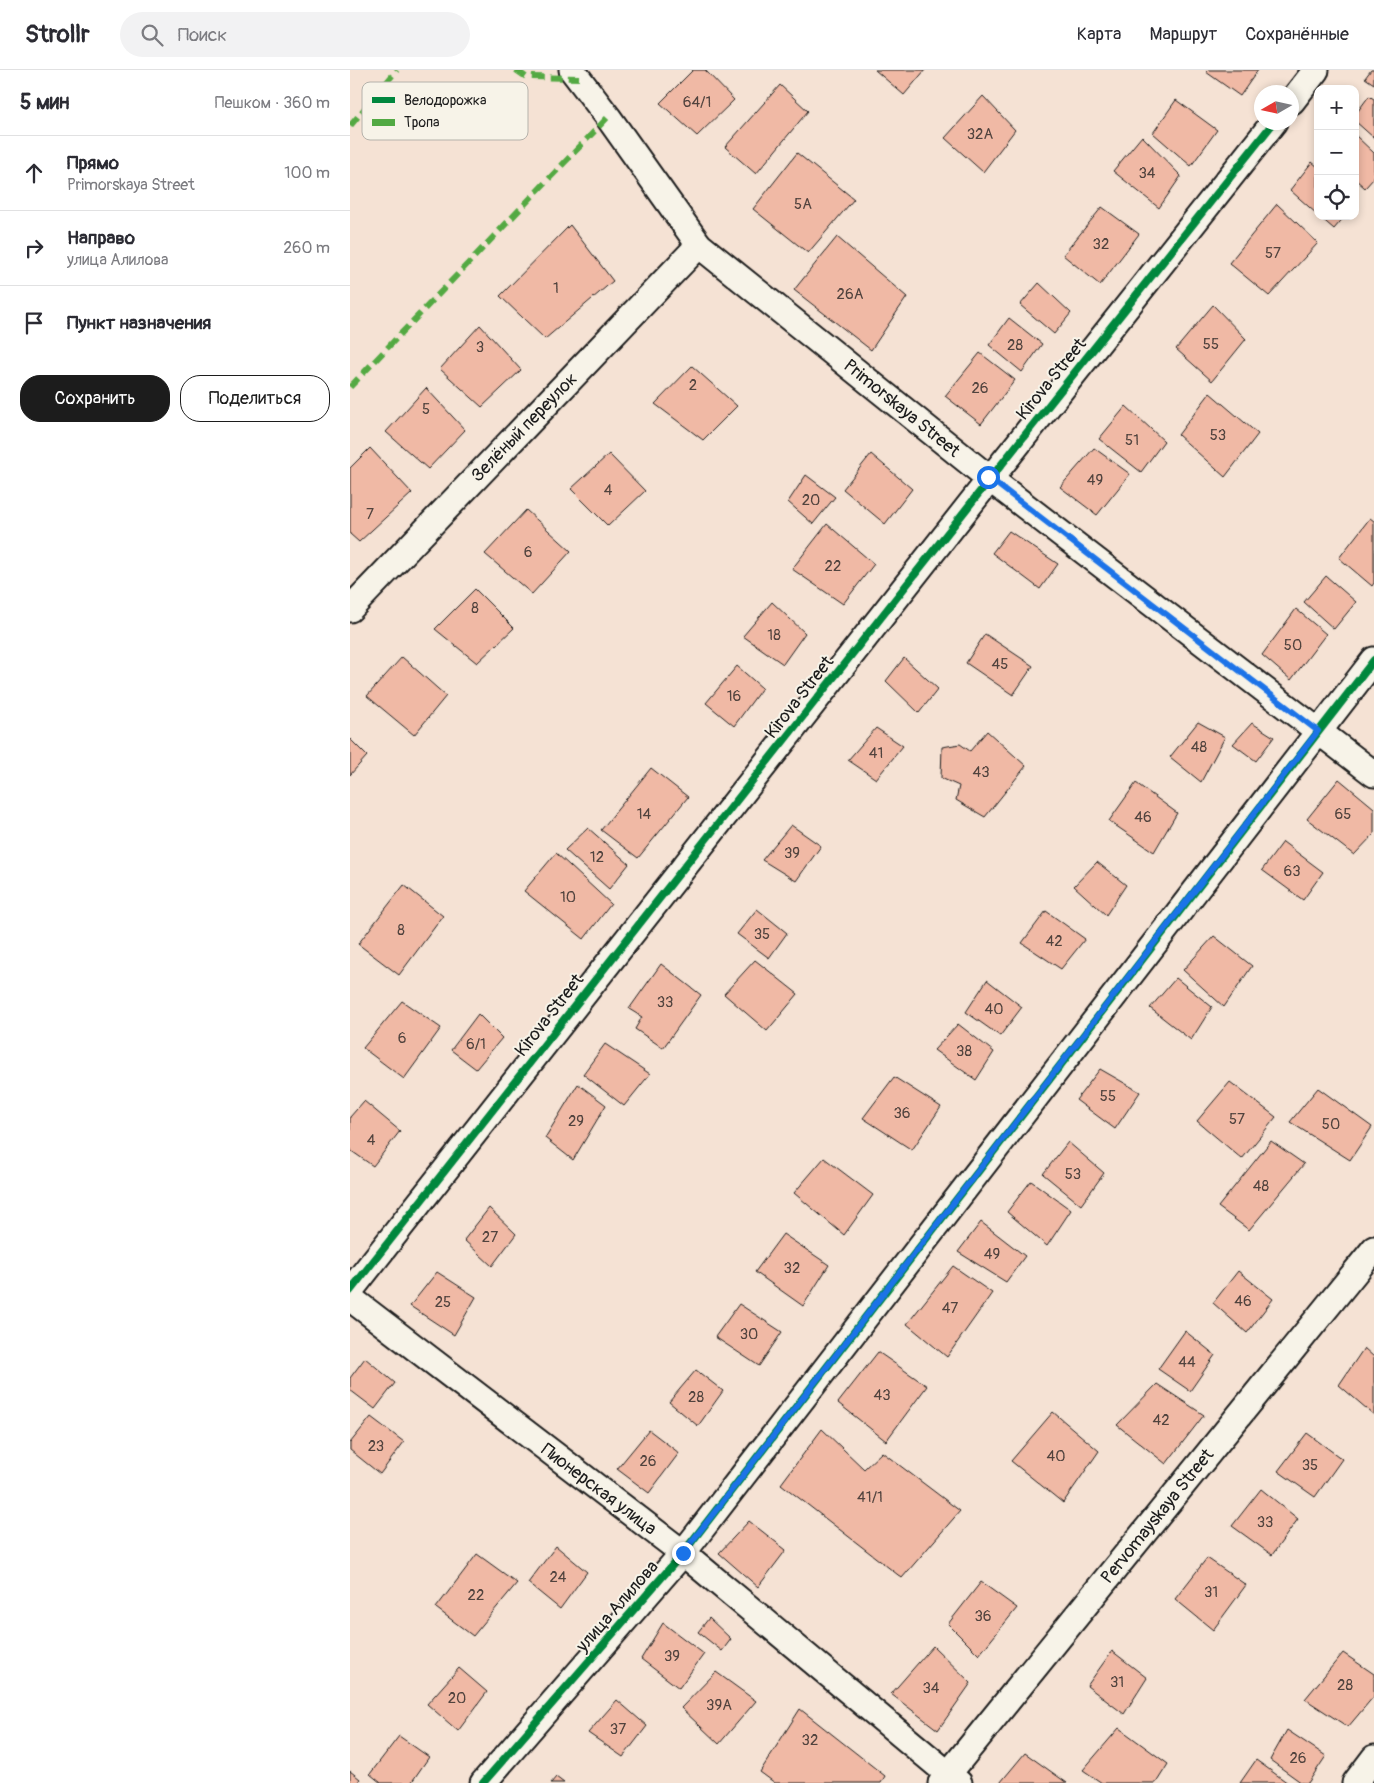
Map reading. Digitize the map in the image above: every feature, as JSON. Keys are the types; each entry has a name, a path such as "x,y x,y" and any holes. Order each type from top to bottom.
{"street":[{"name":"Primorskaya Street","path":"572,70 699,244 990,479 1374,774"},
{"path":"1299,92 1316,70"},
{"name":"Kirova Street","path":"350,1291 1268,130"},
{"name":"Зелёный переулок","path":"350,609 699,244"},
{"name":"улица Алилова","path":"483,1783 683,1553 1374,660"},
{"name":"Pervomayskaya Street","path":"949,1780 1374,1249"},
{"name":"Пионерская улица","path":"350,1298 683,1553 949,1780"},
{"path":"1355,1783 1374,1758"}],"building":[{"path":"693,70 705,70 734,100 697,136 660,103"},
{"path":"875,70 925,70 904,95"},
{"path":"1208,70 1258,70 1240,96 1206,72"},
{"path":"1371,70 1374,70 1374,84 1365,78"},
{"path":"780,85 808,111 756,174 725,147"},
{"path":"983,96 1015,130 983,172 945,138"},
{"path":"1369,96 1374,99 1374,138 1359,125 1359,110"},
{"path":"1176,100 1217,130 1191,166 1153,133"},
{"path":"1142,136 1181,176 1159,208 1113,171"},
{"path":"1359,139 1374,153 1374,178 1365,188 1359,183"},
{"path":"797,153 854,199 808,253 753,209"},
{"path":"1312,162 1314,164 1314,211 1290,190"},
{"path":"1277,204 1318,243 1269,296 1229,263"},
{"path":"1102,207 1139,234 1100,285 1063,255"},
{"path":"1324,220 1342,220 1334,229"},
{"path":"570,225 613,281 545,339 500,296"},
{"path":"837,237 907,297 871,350 794,290"},
{"path":"1039,283 1071,313 1054,334 1020,305"},
{"path":"1213,305 1246,339 1212,381 1176,349"},
{"path":"1009,318 1042,344 1022,372 989,345"},
{"path":"480,325 521,370 482,407 440,369"},
{"path":"980,353 1015,380 981,424 945,396"},
{"path":"692,366 737,406 703,440 655,404"},
{"path":"426,388 465,430 428,469 386,432"},
{"path":"1210,393 1258,434 1225,477 1178,435"},
{"path":"1126,406 1164,441 1141,472 1099,439"},
{"path":"370,448 412,493 359,542 350,534 350,468"},
{"path":"1094,448 1130,474 1097,515 1060,487"},
{"path":"609,454 645,491 608,526 571,489"},
{"path":"871,454 912,489 885,524 843,489"},
{"path":"806,475 835,497 813,524 788,502"},
{"path":"526,510 571,551 532,594 485,554"},
{"path":"1370,518 1374,521 1374,583 1372,586 1339,558"},
{"path":"827,524 874,564 843,604 792,569"},
{"path":"1009,531 1058,564 1040,589 992,553"},
{"path":"1326,576 1356,602 1334,629 1304,602"},
{"path":"475,589 514,628 477,663 435,629"},
{"path":"772,602 805,633 783,664 743,636"},
{"path":"1296,609 1326,634 1291,680 1262,655"},
{"path":"985,634 1033,666 1013,695 966,663"},
{"path":"402,657 446,696 414,735 367,696"},
{"path":"904,658 938,689 919,713 886,681"},
{"path":"737,666 762,688 734,726 706,703"},
{"path":"1198,722 1225,737 1201,782 1170,757"},
{"path":"1252,723 1274,737 1256,761 1233,744"},
{"path":"876,728 903,746 876,779 848,760"},
{"path":"987,731 1026,766 985,817 956,800 959,786 941,778 942,747 960,744 970,751"},
{"path":"350,739 367,756 350,775"},
{"path":"651,768 688,797 638,858 601,830"},
{"path":"1339,779 1374,808 1374,834 1354,855 1307,819"},
{"path":"1136,783 1177,813 1154,852 1109,821"},
{"path":"791,825 821,846 796,881 762,860"},
{"path":"588,828 629,864 609,889 565,850"},
{"path":"1283,842 1323,872 1303,900 1262,870"},
{"path":"556,853 611,904 584,939 524,891"},
{"path":"1097,862 1126,885 1106,915 1074,886"},
{"path":"404,885 443,916 399,975 358,944"},
{"path":"757,909 787,933 769,958 737,934"},
{"path":"1046,911 1085,939 1061,969 1022,943"},
{"path":"1214,936 1252,966 1224,1007 1183,970"},
{"path":"755,960 798,994 767,1031 724,994"},
{"path":"661,964 701,995 663,1048 635,1029 642,1017 629,1009"},
{"path":"1176,978 1212,1007 1191,1040 1150,1008"},
{"path":"987,980 1022,1007 1000,1036 966,1012"},
{"path":"402,1001 441,1028 404,1079 363,1048"},
{"path":"478,1014 502,1038 476,1069 451,1050"},
{"path":"958,1024 994,1052 976,1080 934,1050"},
{"path":"605,1044 650,1074 624,1106 583,1074"},
{"path":"1100,1069 1140,1092 1115,1129 1076,1100"},
{"path":"894,1077 941,1107 912,1150 863,1118"},
{"path":"1230,1082 1276,1117 1242,1159 1197,1121"},
{"path":"578,1084 606,1105 573,1160 545,1138"},
{"path":"1318,1088 1372,1127 1350,1160 1290,1122"},
{"path":"364,1101 400,1131 373,1166 350,1150 350,1117"},
{"path":"1271,1141 1304,1164 1249,1230 1218,1207"},
{"path":"1068,1142 1104,1173 1081,1205 1043,1174"},
{"path":"824,1158 873,1195 844,1235 794,1193"},
{"path":"1031,1181 1071,1210 1047,1246 1007,1212"},
{"path":"489,1208 516,1234 492,1266 464,1240"},
{"path":"981,1222 1025,1256 1006,1282 958,1252"},
{"path":"783,1234 829,1265 803,1306 755,1272"},
{"path":"953,1266 992,1293 947,1357 907,1324"},
{"path":"1238,1271 1273,1299 1247,1333 1213,1303"},
{"path":"437,1272 476,1297 454,1335 410,1306"},
{"path":"739,1304 782,1332 759,1366 715,1337"},
{"path":"1185,1331 1215,1355 1190,1391 1158,1369"},
{"path":"1364,1348 1374,1357 1374,1415 1339,1385"},
{"path":"878,1352 927,1386 886,1441 838,1403"},
{"path":"365,1358 395,1383 375,1409 350,1390 350,1378"},
{"path":"696,1370 723,1391 698,1426 669,1402"},
{"path":"1157,1384 1204,1415 1166,1464 1117,1425"},
{"path":"1053,1412 1099,1451 1063,1503 1011,1461"},
{"path":"371,1417 404,1442 380,1474 350,1450 350,1443"},
{"path":"822,1429 864,1469 882,1452 960,1511 902,1578 781,1484"},
{"path":"649,1430 679,1453 649,1493 617,1469"},
{"path":"1307,1433 1342,1459 1315,1497 1278,1471"},
{"path":"1261,1489 1298,1519 1272,1555 1232,1526"},
{"path":"749,1521 786,1550 758,1587 719,1553"},
{"path":"556,1546 587,1572 560,1609 528,1583"},
{"path":"477,1554 517,1583 473,1636 436,1608"},
{"path":"1207,1558 1246,1585 1213,1630 1175,1599"},
{"path":"981,1582 1017,1608 979,1655 948,1624"},
{"path":"709,1618 731,1639 722,1651 698,1632"},
{"path":"663,1623 704,1654 679,1688 641,1659"},
{"path":"933,1646 971,1683 938,1730 891,1694"},
{"path":"1112,1651 1147,1678 1124,1714 1087,1686"},
{"path":"1343,1653 1374,1674 1374,1696 1348,1727 1305,1699"},
{"path":"459,1668 487,1692 458,1731 427,1704"},
{"path":"716,1672 756,1701 719,1744 681,1708"},
{"path":"617,1700 647,1726 623,1757 588,1733"},
{"path":"800,1709 885,1776 881,1783 775,1783 760,1772"},
{"path":"1119,1728 1168,1764 1156,1783 1102,1783 1083,1770"},
{"path":"1287,1730 1326,1756 1308,1783 1302,1783 1270,1760"},
{"path":"399,1736 429,1757 411,1783 381,1783 370,1774"},
{"path":"1025,1753 1067,1783 1000,1783"},
{"path":"1256,1760 1288,1783 1240,1783"},
{"path":"350,1771 360,1779 357,1783 350,1783"},
{"path":"556,1777 564,1783 551,1783"}],"marked path":[{"path":"387,82 397,70"},
{"path":"516,70 526,77 579,78"},
{"path":"350,126 362,112"},
{"path":"350,387 608,117"}],"cycle path":[{"path":"350,1291 1268,130"},
{"path":"483,1783 683,1553 1374,660"}],"route":[{"path":"683,1553 1318,731 988,477"}]}
